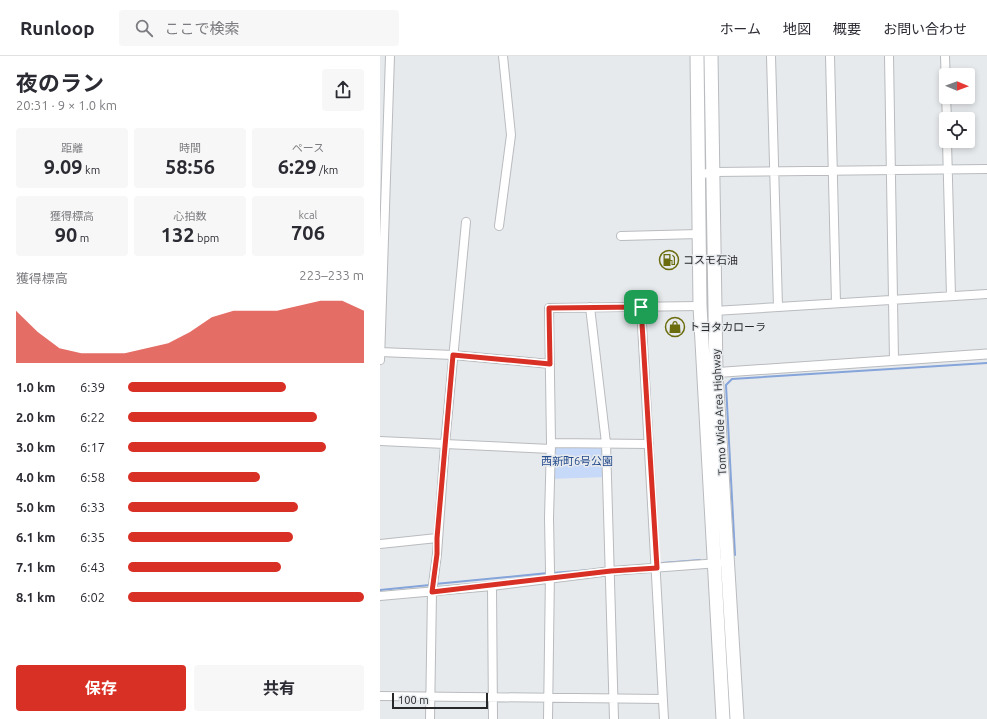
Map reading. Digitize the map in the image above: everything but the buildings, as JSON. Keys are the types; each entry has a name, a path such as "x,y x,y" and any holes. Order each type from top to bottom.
{"highway":[{"name":"Tomo Wide Area Highway","path":"697,56 700,306 710,373 728,563 737,719"},
{"name":"Tomo Wide Area Highway","path":"711,56 714,311 710,373 714,562 723,719"}],"street":[{"path":"380,360 390,56"},
{"path":"499,226 511,136 503,56"},
{"path":"772,56 778,307"},
{"path":"830,56 836,303"},
{"path":"889,56 894,360"},
{"path":"945,56 945,68"},
{"path":"947,148 951,296"},
{"path":"698,175 713,172 987,168"},
{"path":"430,719 432,592 437,554 444,444 466,222"},
{"path":"621,236 699,234"},
{"path":"714,311 987,294"},
{"path":"548,719 550,578 549,518 551,446 549,308 700,306"},
{"path":"590,307 606,443 611,571 614,719"},
{"path":"641,307 657,568 664,719"},
{"path":"380,352 453,355 550,364"},
{"path":"710,373 987,354"},
{"path":"380,441 551,446 606,443 649,444"},
{"path":"380,544 437,538"},
{"path":"380,596 492,586 611,571 714,562 728,563"},
{"path":"492,586 493,719"},
{"path":"380,696 663,699"}],"green space":[{"name":"西新町6号公園","path":"551,443 606,443 607,477 550,479"}],"waterway":[{"path":"735,555 726,385 732,379 987,363"},
{"path":"662,563 700,560"},
{"path":"552,573 590,570"},
{"path":"435,584 548,573"},
{"path":"380,590 430,585"}],"place":[{"name":"コスモ石油","path":"669,260"},
{"name":"トヨタカローラ","path":"675,327"}],"route":[{"path":"641,307 657,568 611,571 432,592 437,554 437,538 453,355 550,364 549,308 641,307"}]}
